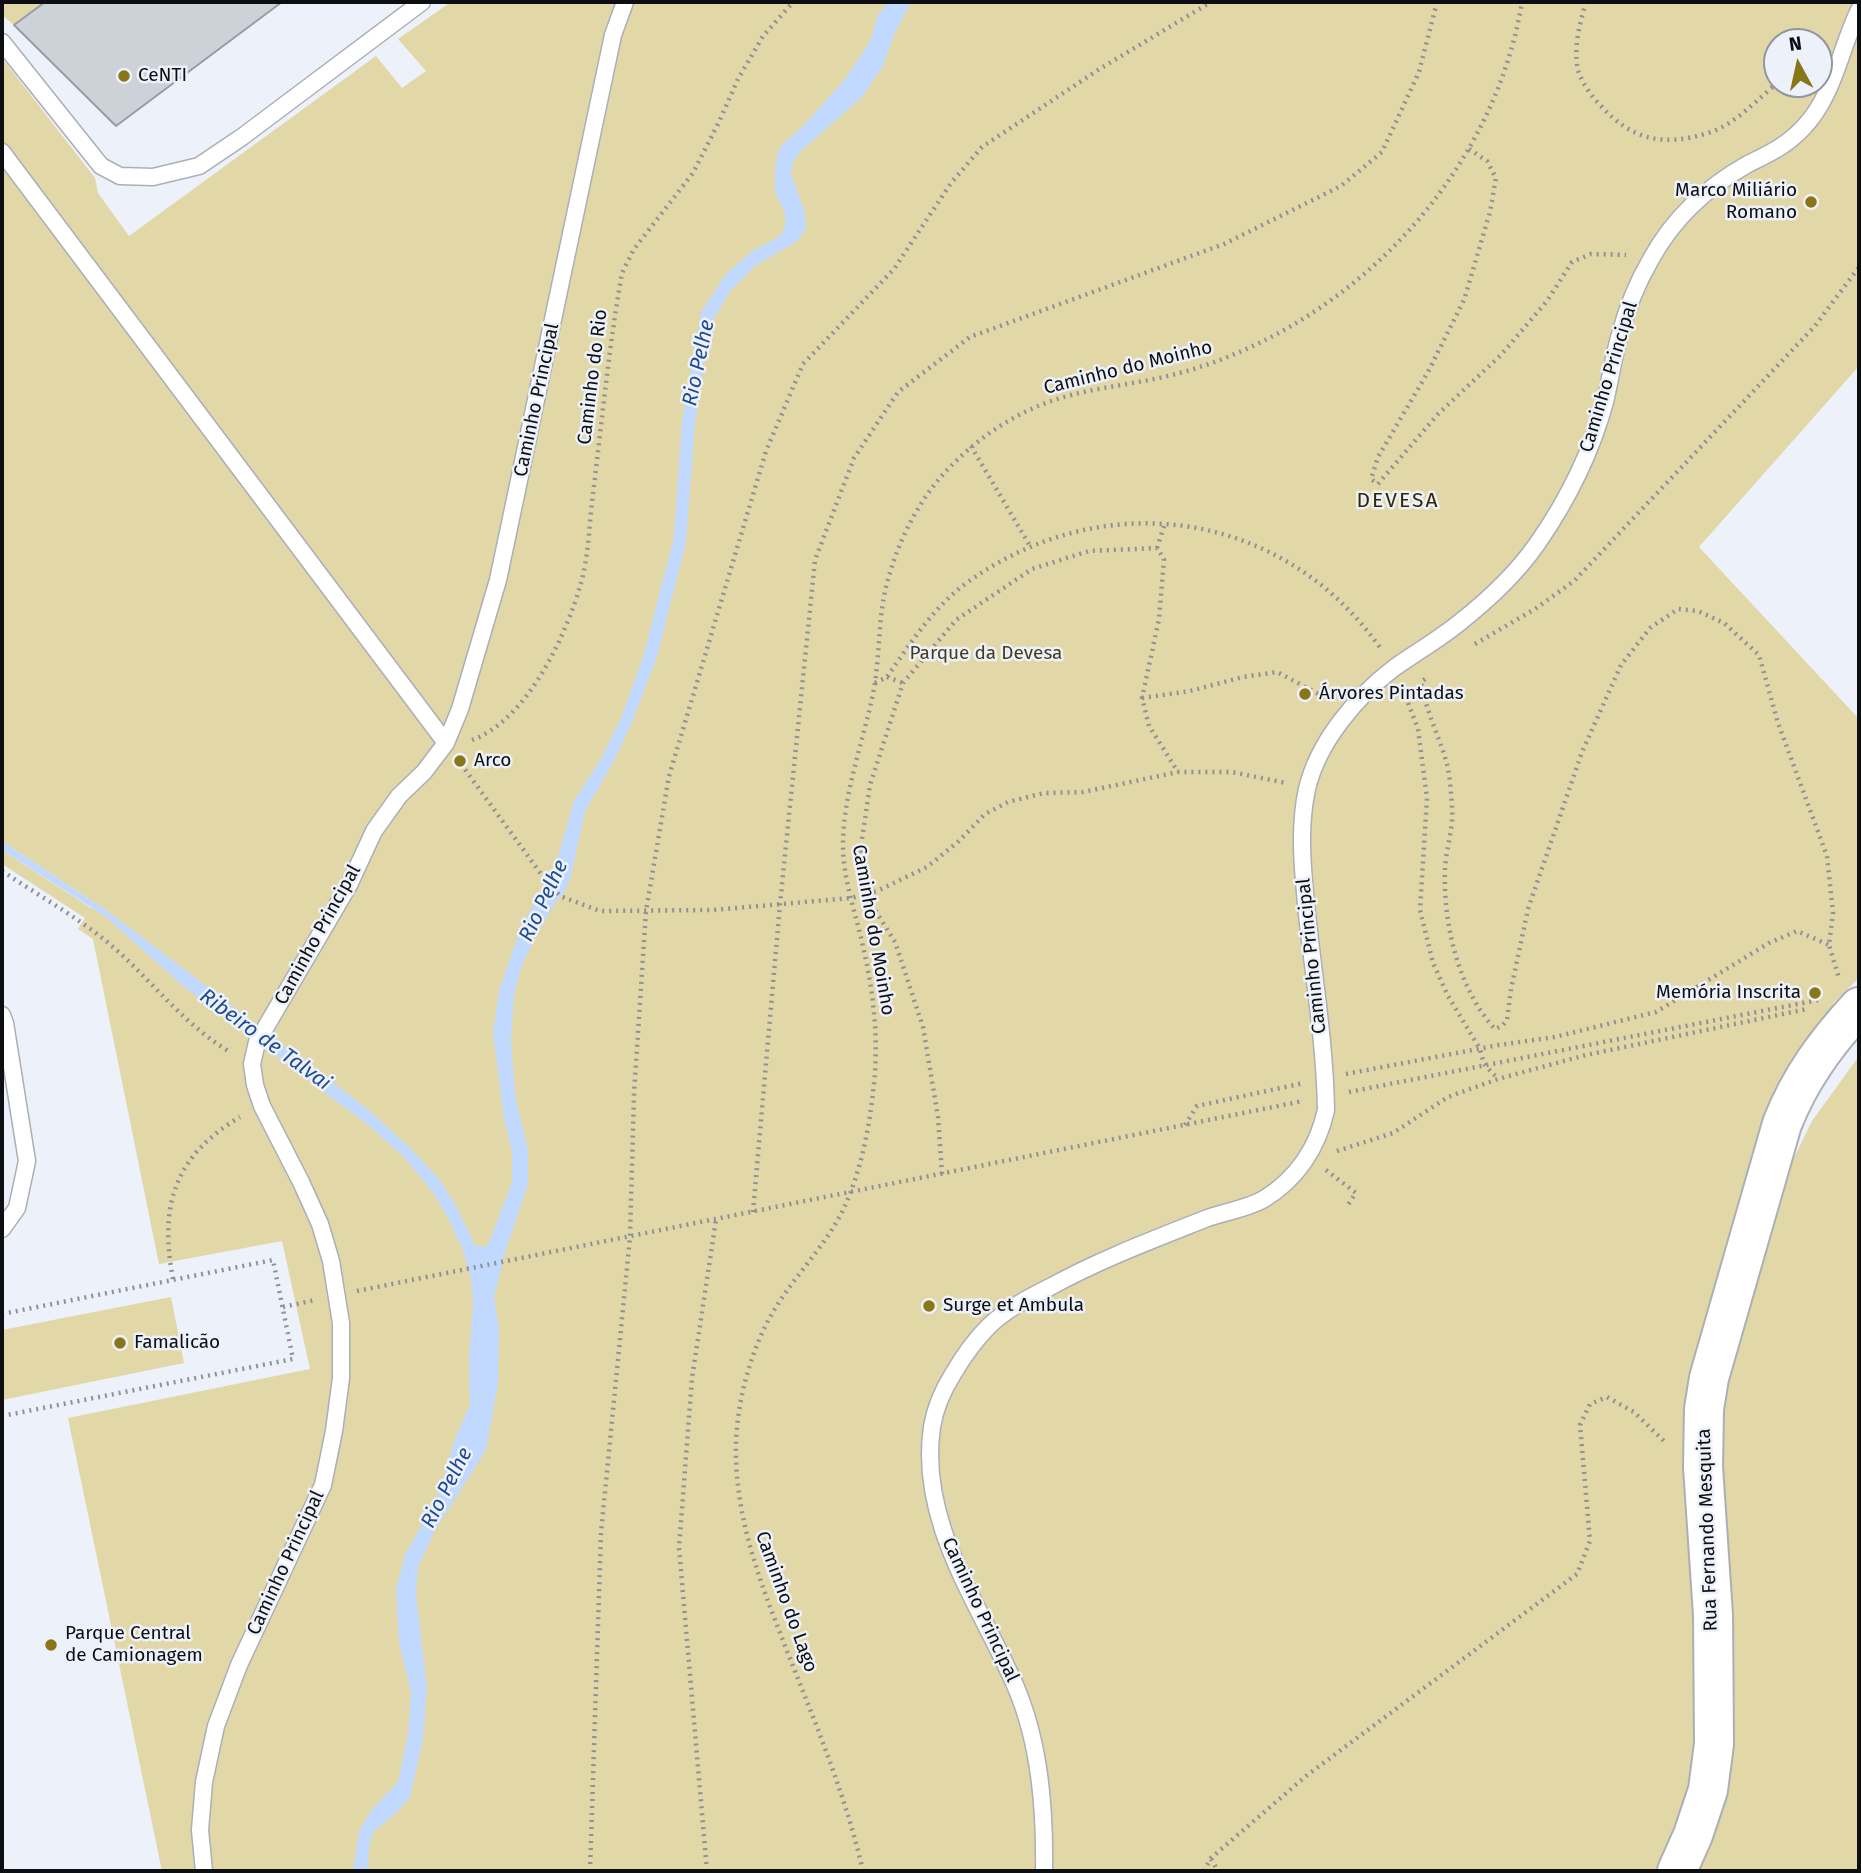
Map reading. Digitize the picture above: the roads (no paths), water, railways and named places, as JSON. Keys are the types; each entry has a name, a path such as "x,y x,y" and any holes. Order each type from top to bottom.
{"street":[{"name":"Rua Fernando Mesquita","path":"1677,1871 1708,1790 1714,1744 1713,1615 1703,1467 1704,1409 1709,1378 1782,1124 1793,1097 1829,1039 1850,997"}],"lane":[{"path":"2,42 101,166 120,176 153,177 199,166 422,2"},
{"name":"Caminho Principal","path":"204,1871 201,1830 204,1782 216,1726 239,1665 323,1485 341,1378 341,1323 331,1261 320,1224 262,1106 252,1064 257,1042 349,886 374,831 399,796 424,772 446,743 460,709 498,580 613,35 625,2"},
{"name":"Caminho Principal","path":"1044,1871 1043,1807 1038,1767 1016,1687 960,1573 933,1496 930,1467 932,1428 937,1405 967,1352 989,1326 1026,1299 1073,1274 1142,1244 1263,1200 1286,1183 1308,1157 1322,1130 1326,1110 1301,830 1307,788 1329,738 1348,712 1394,668 1459,623 1493,594 1536,545 1566,498 1592,443 1619,337 1651,257 1683,212 1713,186 1784,146 1806,126 1823,100 1859,10"},
{"path":"2,152 446,743"},
{"path":"2,1015 27,1161 17,1208 2,1229"}],"water":[{"path":"888,2 914,2 910,4 894,35 883,66 862,97 801,151 793,162 791,174 805,213 806,228 799,240 755,266 731,290 710,325 695,423 686,542 657,657 614,761 585,811 571,876 564,893 538,932 522,965 514,995 511,1039 515,1095 528,1150 528,1184 507,1246 494,1297 499,1327 498,1384 486,1450 434,1532 418,1567 416,1595 427,1687 423,1739 410,1797 373,1832 368,1871 353,1871 359,1831 373,1808 398,1782 408,1734 411,1692 399,1642 396,1590 405,1555 439,1493 455,1439 470,1404 469,1358 473,1302 471,1280 463,1250 434,1194 404,1157 368,1125 183,986 106,917 2,850 2,841 109,912 370,1111 440,1180 475,1245 484,1247 489,1243 512,1182 512,1152 504,1118 493,1034 499,990 523,922 552,877 574,801 602,757 621,718 644,654 674,537 682,421 701,312 726,274 754,250 780,236 785,227 785,214 775,192 775,168 779,148 806,123 845,79 870,42 878,15"}],"place":[{"name":"CeNTI","path":"124,76"},
{"name":"Marco Miliário Romano","path":"1811,202"},
{"name":"Árvores Pintadas","path":"1305,694"},
{"name":"Arco","path":"460,761"},
{"name":"Memória Inscrita","path":"1815,993"},
{"name":"Surge et Ambula","path":"929,1306"},
{"name":"Famalicão","path":"120,1343"},
{"name":"Parque Central de Camionagem","path":"51,1645"}],"district":[{"name":"DEVESA","path":"1398,501"}],"water label":[{"name":"Rio Pelhe","path":"699,363"},
{"name":"Rio Pelhe","path":"544,901"},
{"name":"Ribeiro de Talvai","path":"265,1040"},
{"name":"Rio Pelhe","path":"447,1488"}],"park label":[{"name":"Parque da Devesa","path":"986,654"}]}
